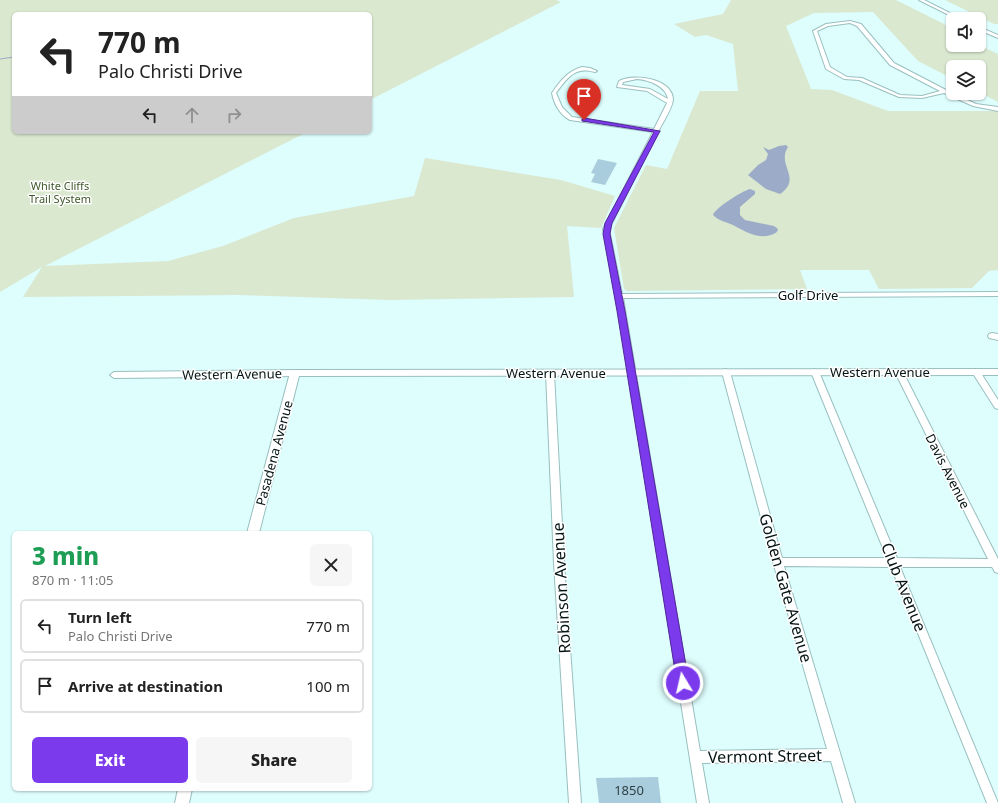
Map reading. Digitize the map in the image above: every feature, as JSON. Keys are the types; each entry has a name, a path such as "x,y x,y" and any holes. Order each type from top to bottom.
{"street":[{"path":"921,0 946,12"},
{"path":"944,91 922,97 899,96 860,79 841,76 828,68 814,31 832,24 850,22 859,25 892,64 975,105 998,109"},
{"path":"986,31 998,37"},
{"path":"595,71 583,69 571,72 554,93 560,110 570,118 657,131"},
{"path":"670,103 648,90 619,86 620,81 637,78 653,81 669,93 670,103 606,229 619,296 703,803"},
{"name":"Golf Drive","path":"619,296 998,294"},
{"name":"Golden Gate Avenue","path":"726,372 778,562 849,803"},
{"name":"Club Avenue","path":"815,372 993,803"},
{"name":"Davis Avenue","path":"898,372 997,565"},
{"path":"976,372 998,406"},
{"name":"Western Avenue","path":"114,375 295,373 998,372"},
{"name":"Pasadena Avenue","path":"254,531 295,373"},
{"name":"Robinson Avenue","path":"550,373 559,563 575,803"},
{"path":"778,562 894,562 997,565"},
{"name":"Vermont Street","path":"695,757 835,755"},
{"path":"182,803 185,791"}],"green space":[{"name":"White Cliffs Trail System","path":"0,0 556,0 561,2 372,99 372,12 12,12 12,134 303,134 45,266 168,261 223,246 294,218 414,196 425,158 561,180 615,196 601,228 567,226 574,297 390,300 239,295 23,297 42,267 0,292"},
{"path":"731,0 896,0 946,26 946,52 986,52 986,48 998,54 998,102 986,96 986,60 946,60 946,75 918,61 873,12 814,13 786,26 811,89 832,90 888,111 998,111 998,270 989,271 972,288 879,289 869,270 800,270 807,289 627,291 624,289 614,228 646,165 667,169 700,91 738,91 733,44 706,35 695,37 674,24 723,14"},
{"path":"945,0 998,0 998,24 994,24 986,20 986,12 970,12"}],"water":[{"path":"786,145 788,147 785,154 785,160 789,182 780,194 766,189 748,175 758,165 766,160 768,154 763,147 769,150"},
{"path":"750,189 755,191 755,194 740,207 740,215 745,220 774,226 778,229 777,232 766,236 754,235 720,220 713,215 718,208 729,200"}],"building":[{"path":"598,159 617,163 605,185 591,182 595,174 591,173"},
{"path":"658,777 661,803 599,803 596,778"}],"waterway":[{"path":"0,59 12,57"}],"route":[{"path":"584,120 657,131 606,229 606,234 619,296 683,683"}]}
